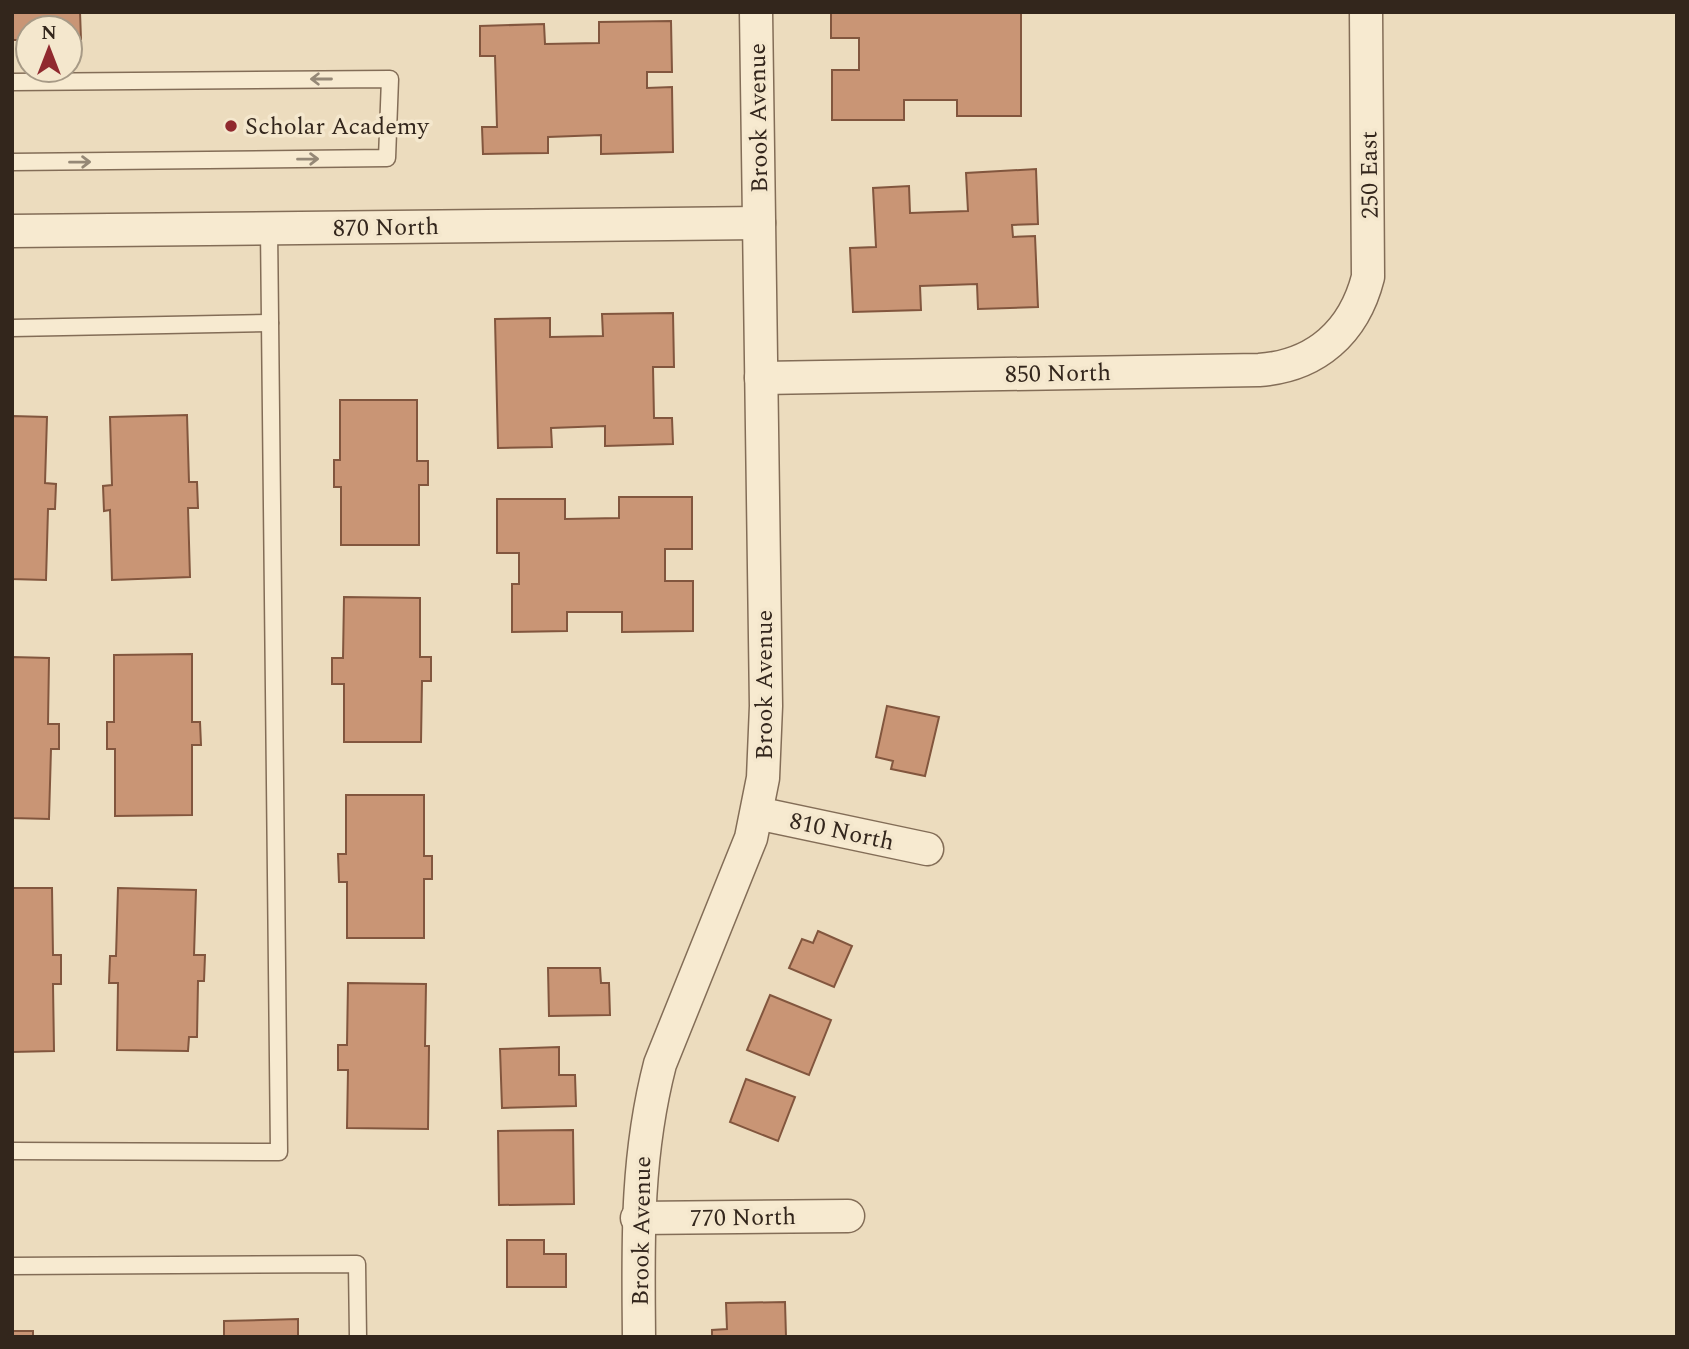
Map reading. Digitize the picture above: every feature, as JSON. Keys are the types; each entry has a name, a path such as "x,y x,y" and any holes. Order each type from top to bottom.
{"street":[{"name":"Brook Avenue","path":"639,1337 637,1218 644,1135 660,1064 743,863 757,813 766,742 756,12"},
{"name":"250 East","path":"1343,331 1363,297 1370,257 1366,12"},
{"name":"870 North","path":"12,231 759,223"},
{"name":"850 North","path":"761,378 1278,369 1314,355 1343,331"},
{"name":"810 North","path":"757,813 927,849"},
{"name":"770 North","path":"637,1218 848,1216"}],"lane":[{"path":"12,82 390,79 387,158 12,162"},
{"path":"12,1151 279,1152 269,228"},
{"path":"12,328 270,323"},
{"path":"12,1266 357,1264 358,1337"}],"building":[{"path":"12,12 80,12 14,14 12,40"},
{"path":"831,12 1021,12 1021,116 957,116 957,100 904,100 904,120 832,120 832,70 859,70 859,38 831,38"},
{"path":"671,21 672,72 647,72 647,88 672,87 673,152 601,154 601,135 548,137 548,153 483,154 482,127 497,127 495,56 480,56 480,26 544,24 545,44 599,43 599,22"},
{"path":"1036,169 1038,224 1012,225 1013,237 1035,236 1038,307 978,309 977,284 920,286 921,310 853,312 850,248 876,247 873,188 909,186 910,213 968,211 966,173"},
{"path":"673,313 674,367 653,367 654,418 672,418 673,444 605,446 605,426 551,428 552,447 498,448 495,319 550,318 550,337 603,336 602,314"},
{"path":"340,400 417,400 417,461 428,461 428,485 419,485 419,545 341,545 341,487 334,487 334,460 340,460"},
{"path":"187,415 189,482 197,482 198,508 188,508 190,577 112,580 110,510 104,511 103,486 112,485 110,417"},
{"path":"12,416 47,417 45,483 56,484 55,509 48,509 46,580 12,579"},
{"path":"619,497 692,497 692,549 665,549 665,581 693,581 693,631 622,632 622,612 567,612 567,631 512,632 512,584 519,584 519,553 497,553 497,499 565,499 565,519 619,518"},
{"path":"344,597 420,598 420,657 431,657 431,681 422,681 421,742 344,742 344,684 332,684 332,658 343,658"},
{"path":"192,654 192,722 200,722 201,745 192,745 192,815 115,816 115,749 107,749 107,722 114,722 114,655"},
{"path":"12,657 49,658 48,724 59,724 59,749 51,749 49,819 12,818"},
{"path":"887,706 939,717 925,776 891,769 893,761 876,757"},
{"path":"346,795 424,795 424,856 432,856 432,879 424,879 424,938 347,938 347,882 339,882 338,854 346,854"},
{"path":"12,888 52,888 53,955 61,955 61,984 53,984 54,1051 12,1052"},
{"path":"118,888 196,890 194,955 205,955 204,981 198,981 197,1037 189,1037 188,1051 117,1050 118,983 109,983 110,956 116,956"},
{"path":"818,931 852,946 834,987 789,968 802,939 813,943"},
{"path":"548,968 600,968 601,983 609,983 610,1015 549,1016"},
{"path":"348,983 426,984 425,1046 429,1046 428,1129 347,1128 348,1070 338,1070 338,1045 347,1045"},
{"path":"770,995 831,1020 809,1075 747,1050"},
{"path":"559,1047 559,1075 575,1075 576,1106 502,1108 500,1049"},
{"path":"746,1079 795,1097 778,1141 730,1122"},
{"path":"573,1130 574,1204 499,1205 498,1131"},
{"path":"507,1240 544,1240 544,1254 566,1254 566,1287 507,1287"},
{"path":"785,1302 786,1337 712,1337 712,1330 727,1329 726,1303"},
{"path":"298,1319 298,1336 308,1337 224,1337 224,1321"},
{"path":"12,1331 33,1331 33,1337 12,1337"}],"place":[{"name":"Scholar Academy","path":"231,126"}]}
